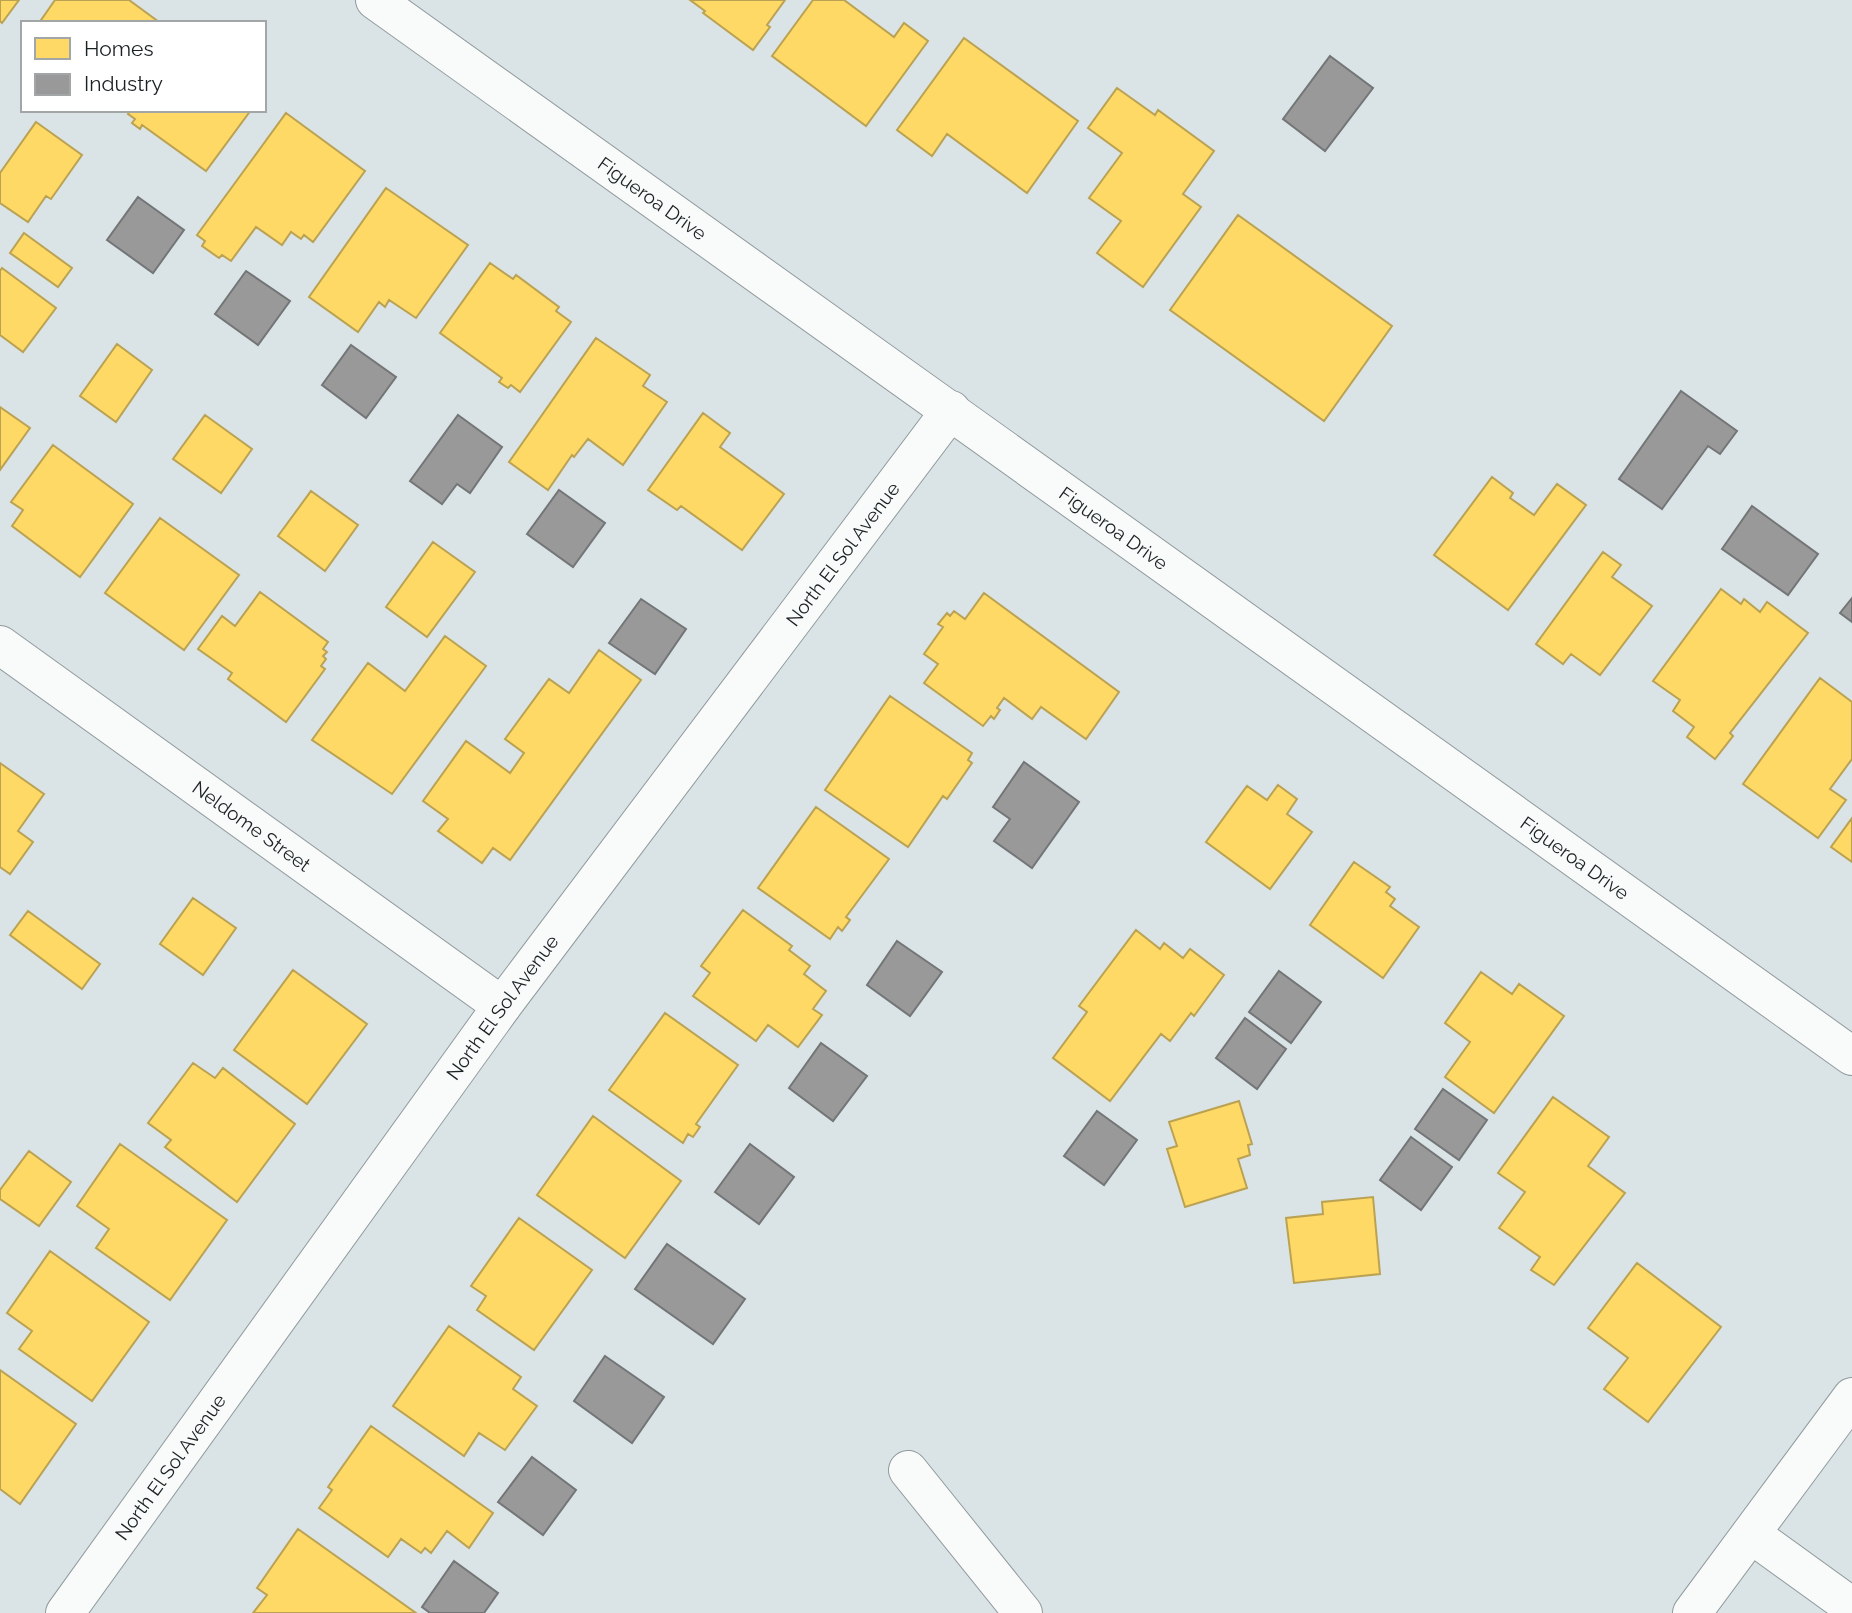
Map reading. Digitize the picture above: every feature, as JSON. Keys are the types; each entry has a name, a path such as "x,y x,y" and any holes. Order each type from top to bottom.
{"street":[{"name":"Figueroa Drive","path":"375,0 1852,1056"},
{"name":"North El Sol Avenue","path":"65,1613 502,1006 950,410"},
{"name":"Neldome Street","path":"0,645 502,1006"},
{"path":"1692,1613 1852,1397"},
{"path":"908,1469 1023,1613"},
{"path":"1751,1534 1852,1607"}],"building: Homes":[{"path":"0,0 19,0 2,23 0,21"},
{"path":"55,0 129,0 158,21 40,21"},
{"path":"690,0 785,0 753,50 703,13 705,11"},
{"path":"813,0 844,0 894,37 904,23 928,41 866,126 772,56"},
{"path":"964,38 1078,121 1027,193 947,134 932,156 897,130"},
{"path":"1117,88 1155,115 1158,110 1214,151 1183,194 1201,207 1143,287 1097,253 1121,221 1089,198 1122,153 1088,128"},
{"path":"250,112 206,171 142,125 140,129 132,123 135,119 128,114"},
{"path":"286,113 365,171 313,242 304,235 301,239 291,232 282,245 256,227 231,261 222,255 219,258 202,246 205,241 197,235"},
{"path":"36,122 82,155 51,199 46,196 28,222 0,203 0,173"},
{"path":"386,188 468,245 416,318 389,300 385,307 379,302 358,332 309,297"},
{"path":"1238,215 1392,326 1324,421 1170,310"},
{"path":"24,233 72,268 58,287 10,253"},
{"path":"490,263 513,279 516,275 559,307 556,311 571,322 520,392 511,385 508,388 499,382 502,378 440,333"},
{"path":"2,268 56,308 23,352 0,335"},
{"path":"596,338 650,375 643,386 667,402 623,465 588,439 574,457 572,455 548,490 509,462"},
{"path":"117,344 152,370 116,422 80,396"},
{"path":"0,407 30,428 0,470"},
{"path":"703,413 730,433 720,447 784,494 742,550 681,506 677,510 648,490"},
{"path":"205,415 252,449 221,493 173,459"},
{"path":"53,445 133,504 80,577 12,526 23,510 11,502"},
{"path":"1492,477 1513,493 1510,498 1534,515 1557,484 1586,505 1508,610 1434,555"},
{"path":"311,491 358,525 325,571 278,536"},
{"path":"160,518 239,575 184,650 105,593"},
{"path":"433,542 475,572 427,637 386,607"},
{"path":"1603,552 1621,565 1612,577 1652,606 1600,675 1571,654 1563,664 1536,644"},
{"path":"1721,589 1741,604 1744,599 1760,612 1767,602 1808,633 1730,733 1733,736 1715,759 1687,737 1694,727 1673,711 1680,700 1653,681"},
{"path":"260,592 328,642 323,649 327,652 323,656 326,659 321,666 325,669 286,722 228,679 232,673 198,649 222,616 235,626"},
{"path":"984,593 1119,692 1086,739 1041,707 1032,719 1004,698 994,719 991,716 983,726 924,683 938,664 924,654 943,627 938,624 947,613 950,616 954,611 965,619"},
{"path":"445,636 486,666 392,794 312,740 368,663 405,691"},
{"path":"599,650 641,680 510,860 493,848 482,863 438,831 448,819 423,801 466,741 510,773 524,753 505,739 549,679 569,693"},
{"path":"1820,678 1852,702 1852,759 1830,789 1846,800 1818,838 1743,784"},
{"path":"890,696 972,753 968,760 972,763 947,799 943,796 908,847 825,790"},
{"path":"0,763 44,794 18,831 33,842 10,874 0,867"},
{"path":"1278,785 1297,799 1287,814 1312,832 1270,889 1206,842 1247,786 1267,800"},
{"path":"816,807 889,859 846,917 850,920 842,931 838,927 830,939 758,888"},
{"path":"1852,818 1852,862 1831,847"},
{"path":"1354,862 1390,887 1386,892 1395,899 1390,906 1419,927 1383,978 1310,925"},
{"path":"193,898 236,928 203,975 160,944"},
{"path":"743,910 792,946 789,950 810,966 804,974 826,991 813,1009 822,1015 798,1047 768,1025 756,1041 693,996 710,973 701,966"},
{"path":"28,911 100,964 82,989 10,935"},
{"path":"1136,930 1160,949 1164,943 1183,958 1190,949 1224,975 1194,1016 1191,1013 1170,1041 1161,1034 1110,1101 1053,1058 1087,1012 1079,1006"},
{"path":"293,970 367,1024 307,1104 234,1050"},
{"path":"1481,972 1512,994 1519,984 1564,1016 1494,1113 1445,1077 1470,1042 1445,1023"},
{"path":"665,1013 738,1065 696,1124 700,1127 693,1137 688,1134 683,1143 609,1090"},
{"path":"193,1063 215,1078 223,1068 295,1124 237,1202 165,1147 171,1140 148,1123"},
{"path":"1553,1097 1609,1137 1588,1166 1625,1193 1554,1285 1531,1270 1540,1257 1499,1228 1525,1192 1498,1173"},
{"path":"1239,1101 1252,1144 1248,1145 1250,1155 1238,1159 1247,1188 1185,1207 1167,1149 1177,1146 1169,1122"},
{"path":"593,1116 681,1181 625,1258 537,1195"},
{"path":"120,1144 227,1220 170,1300 96,1248 109,1229 77,1206"},
{"path":"29,1151 71,1182 39,1226 0,1199 0,1190"},
{"path":"1373,1197 1380,1274 1294,1283 1286,1218 1323,1214 1322,1202"},
{"path":"519,1218 592,1270 534,1350 477,1310 486,1296 471,1286"},
{"path":"50,1251 149,1322 92,1401 19,1349 32,1331 7,1313"},
{"path":"1637,1263 1721,1327 1648,1422 1604,1389 1628,1358 1588,1328"},
{"path":"449,1326 521,1377 513,1389 537,1406 505,1450 479,1433 464,1456 393,1406"},
{"path":"0,1370 76,1424 20,1504 0,1489"},
{"path":"371,1426 493,1513 469,1548 447,1531 431,1553 425,1548 421,1553 401,1539 388,1557 319,1508 332,1490 328,1487"},
{"path":"298,1529 416,1613 253,1613 267,1595 257,1588"}],"building: Industry":[{"path":"1330,56 1373,88 1325,151 1283,119"},
{"path":"138,197 184,230 153,273 107,240"},
{"path":"246,271 290,301 258,345 215,314"},
{"path":"351,345 396,377 366,418 322,385"},
{"path":"1681,391 1737,431 1720,454 1708,446 1662,509 1619,479"},
{"path":"458,415 502,447 470,493 457,484 442,504 410,481"},
{"path":"559,490 605,523 573,567 527,534"},
{"path":"1752,506 1818,554 1788,595 1722,549"},
{"path":"1852,598 1852,622 1840,613"},
{"path":"641,599 686,629 655,674 609,643"},
{"path":"1024,762 1079,802 1032,868 994,841 1010,819 993,807"},
{"path":"897,941 942,972 910,1016 867,985"},
{"path":"1279,971 1321,1002 1291,1043 1249,1012"},
{"path":"1245,1018 1286,1049 1257,1089 1216,1058"},
{"path":"821,1043 867,1076 833,1121 789,1088"},
{"path":"1443,1089 1487,1120 1459,1160 1415,1129"},
{"path":"1097,1111 1137,1140 1104,1185 1064,1156"},
{"path":"1411,1137 1452,1167 1421,1210 1380,1180"},
{"path":"750,1144 794,1177 759,1224 715,1192"},
{"path":"667,1244 745,1299 713,1344 635,1289"},
{"path":"605,1356 664,1397 632,1443 574,1401"},
{"path":"532,1457 576,1490 543,1535 498,1502"},
{"path":"454,1561 498,1593 484,1613 430,1613 422,1607"}]}
